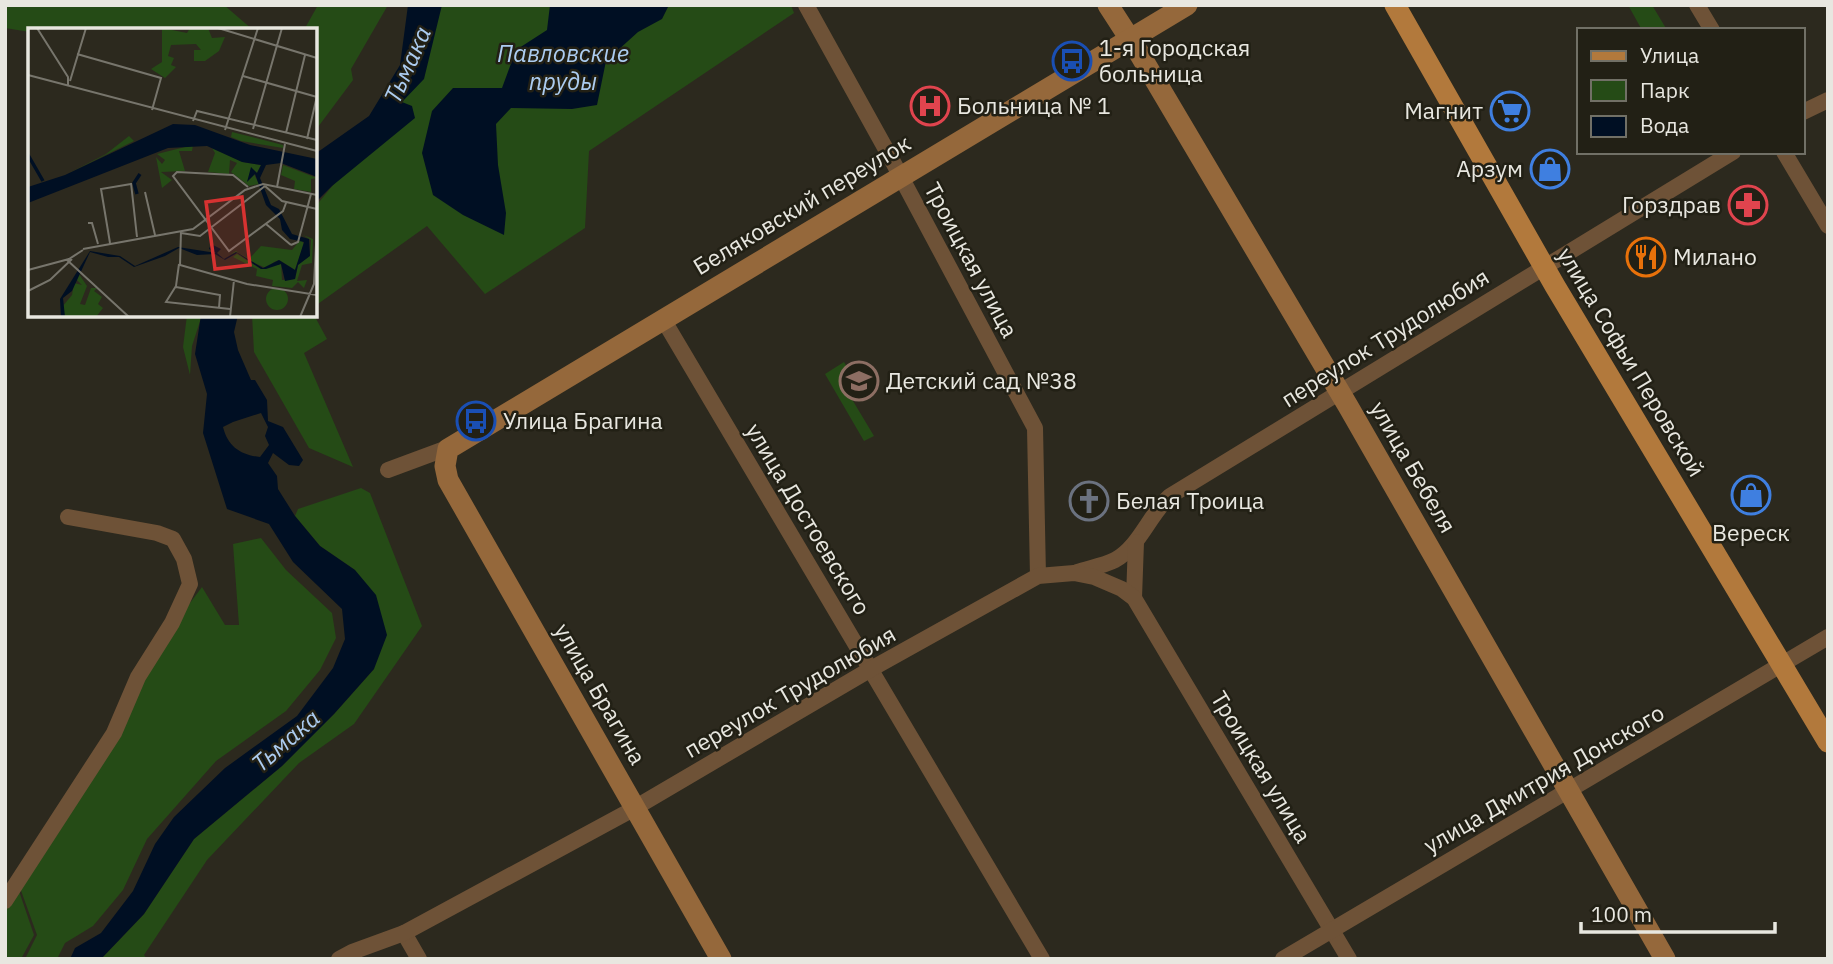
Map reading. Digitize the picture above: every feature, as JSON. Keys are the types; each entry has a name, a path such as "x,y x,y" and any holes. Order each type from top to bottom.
{"main road":[{"name":"улица Софьи Перовской","path":"1395,5 1787,662 1828,742"},
{"name":"улица Софьи Перовской","path":"1408,5 1548,263"},
{"name":"улица Софьи Перовской","path":"1787,662 1828,720"}],"street":[{"name":"Троицкая улица","path":"806,5 901,176 1035,428 1038,576 1074,573 1105,580 1134,598 1349,959"},
{"name":"улица Бебеля","path":"1108,5 1341,393 1665,959"},
{"name":"Беляковский переулок","path":"448,449 1187,5"},
{"path":"1697,5 1711,28"},
{"path":"1805,111 1828,100"},
{"name":"переулок Трудолюбия","path":"1074,573 1118,559 1136,542 1159,506 1170,496 1730,154"},
{"path":"1785,154 1828,226"},
{"name":"улица Достоевского","path":"663,319 1042,959"},
{"path":"388,470 448,449"},
{"name":"улица Брагина","path":"448,449 445,466 448,480 721,959"},
{"path":"5,901 114,733 138,677 172,623 190,584 184,559 173,540 157,533 68,517"},
{"path":"1134,598 1136,542"},
{"name":"переулок Трудолюбия","path":"340,959 404,933 635,808 871,669 1038,576"},
{"name":"улица Дмитрия Донского","path":"1283,959 1828,637"},
{"path":"404,933 419,959"}],"green space":[{"path":"5,5 224,5 251,28 28,28 28,32 5,28"},
{"path":"318,5 388,5 351,69 353,80 317,128 317,28 305,28"},
{"path":"442,5 791,5 794,13 589,151 585,228 485,294 427,226 317,305 317,205 401,102"},
{"path":"1628,5 1652,5 1666,28 1641,28"},
{"path":"187,317 201,317 192,346 190,375 183,347"},
{"path":"252,317 315,317 327,339 304,353 353,467 309,448 254,352"},
{"path":"844,362 851,374 841,381 874,436 864,441 825,374"},
{"path":"361,488 370,493 422,626 354,724 299,763 207,860 144,955 147,959 101,959 144,914 194,839 282,766 374,669 355,570 320,546 295,516 298,509"},
{"path":"261,538 286,570 332,613 336,638 320,670 286,711 216,761 147,839 123,890 93,926 65,943 57,959 25,959 37,935 19,885 175,623 202,587 225,625 239,625 233,544"},
{"path":"18,888 34,935 21,959 5,959 5,908"}],"water":[{"name":"Тьмака","path":"408,5 442,5 424,79 402,102 412,106 415,118 317,201 317,153 369,116 400,65"},
{"name":"Павловские пруды","path":"550,5 669,5 662,19 638,32 606,61 597,105 572,109 511,108 496,124 498,165 506,213 504,235 463,215 433,195 422,153 432,111 453,88 502,88 516,50 547,30"},
{"name":"Тьмака","path":"201,317 238,317 234,332 238,350 251,380 255,380 267,400 268,421 283,427 303,460 299,466 289,465 273,453 268,463 277,476 278,489 295,516 320,546 355,570 376,595 387,635 374,669 282,766 194,839 144,914 101,959 70,959 75,948 101,933 133,891 155,844 174,817 225,768 297,716 333,668 345,639 342,609 293,562 269,524 227,509 203,433 207,394 195,354","holes":["261,413 268,427 265,436 269,445 260,457 236,449 228,440 223,427"]}],"place":[{"name":"1-я Городская больница","path":"1072,61"},
{"name":"Больница № 1","path":"930,106"},
{"name":"Магнит","path":"1510,111"},
{"name":"Арзум","path":"1550,169"},
{"name":"Горздрав","path":"1748,205"},
{"name":"Милано","path":"1646,257"},
{"name":"Детский сад №38","path":"859,381"},
{"name":"Улица Брагина","path":"476,421"},
{"name":"Вереск","path":"1751,495"},
{"name":"Белая Троица","path":"1089,501"}]}
